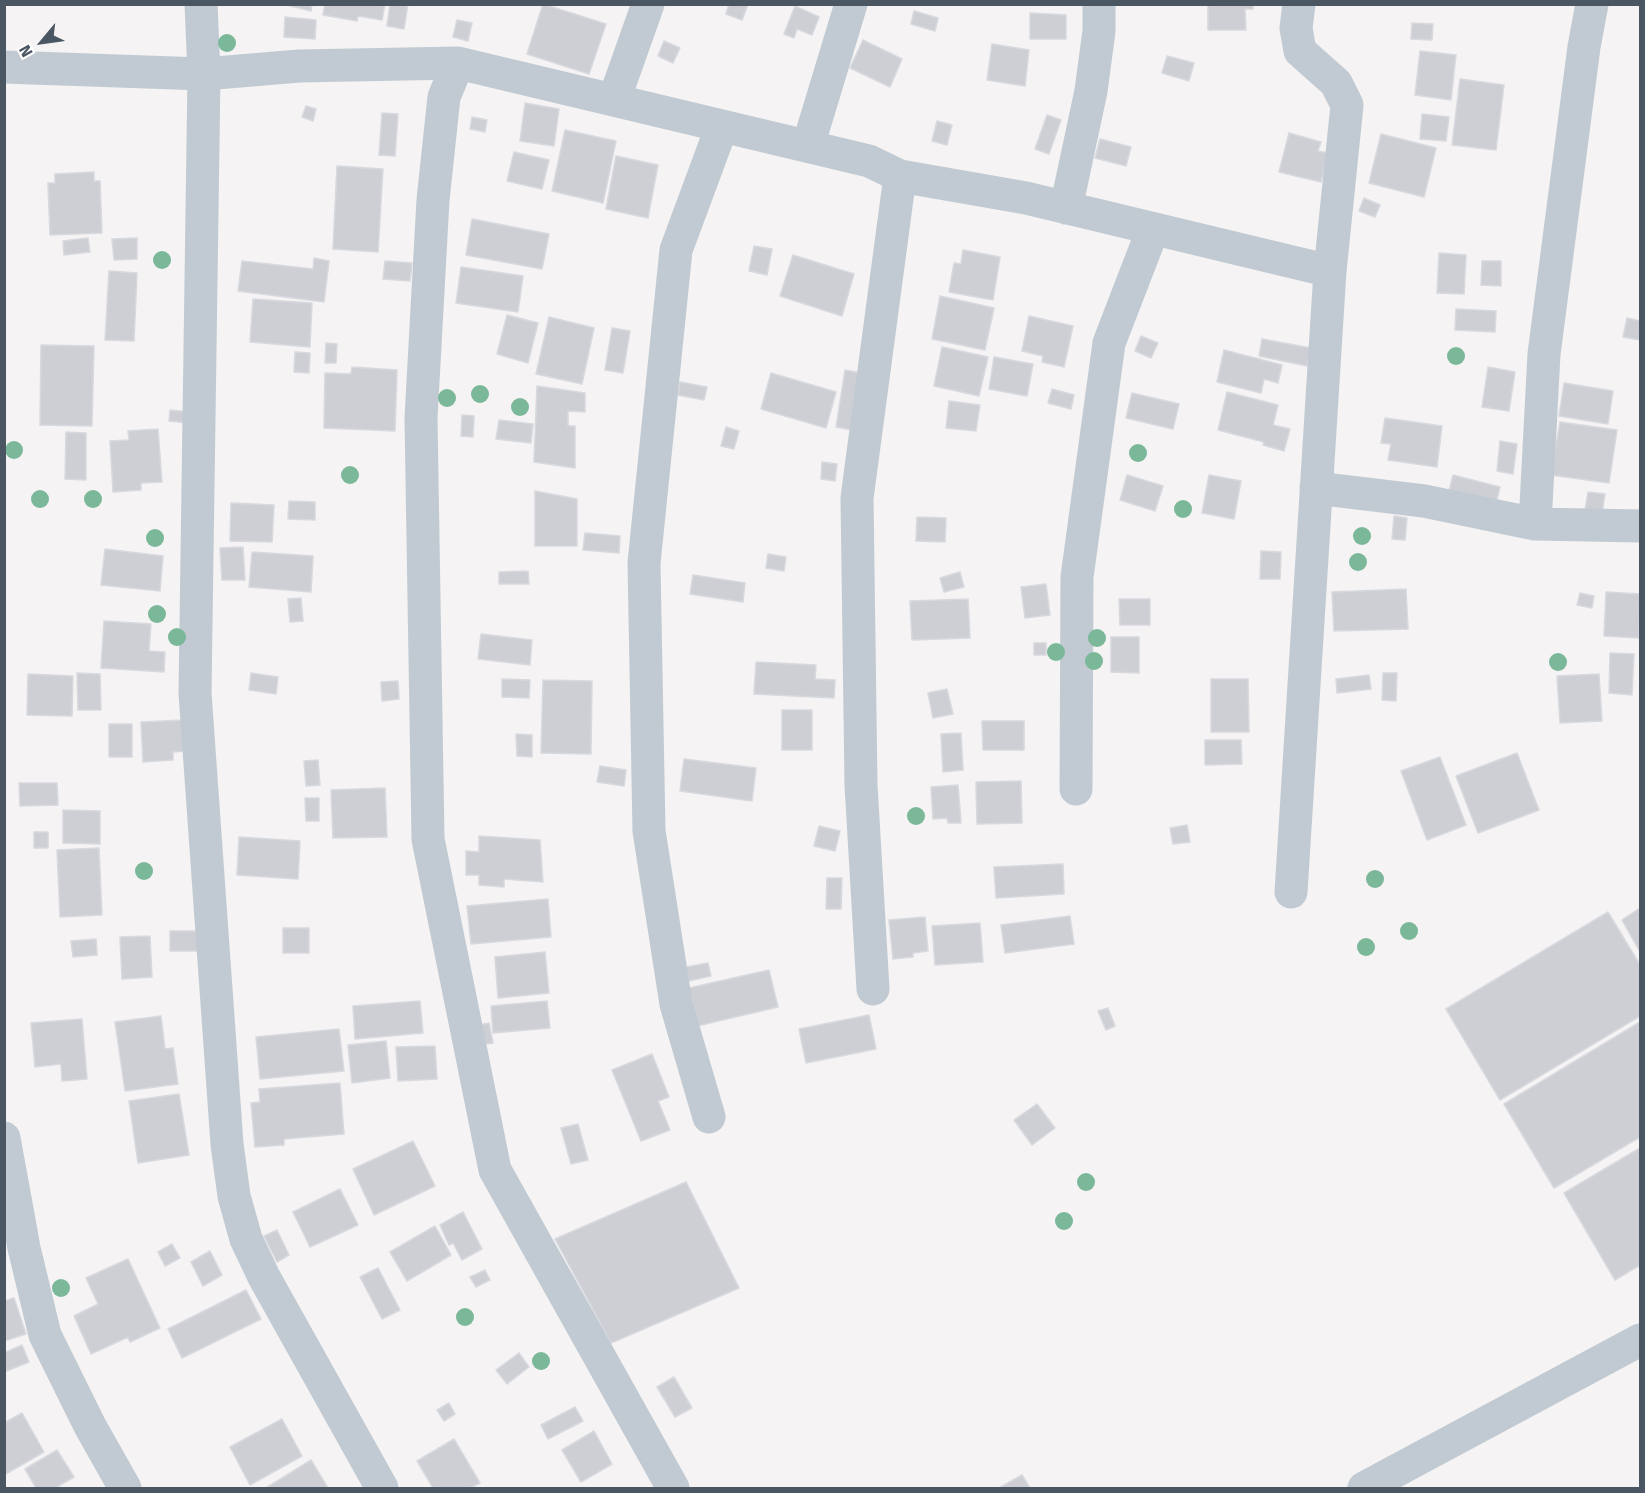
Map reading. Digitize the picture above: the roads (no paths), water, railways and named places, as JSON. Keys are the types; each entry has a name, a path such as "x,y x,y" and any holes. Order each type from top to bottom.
{"street":[{"path":"201,4 204,74 195,693 227,1144 234,1196 246,1239 275,1298 382,1488"},
{"path":"614,100 648,4"},
{"path":"808,146 851,4"},
{"path":"1066,208 1091,90 1100,31 1098,4"},
{"path":"1291,892 1330,271 1347,105 1336,83 1300,51 1296,28 1299,4"},
{"path":"1535,524 1544,354 1584,47 1592,4"},
{"path":"458,63 444,97 433,200 421,418 428,839 495,1170 673,1488"},
{"path":"4,67 204,74 299,66 458,63 869,161 900,176 1066,208 1330,271"},
{"path":"709,1118 676,1004 652,851 644,563 676,250 722,126"},
{"path":"873,989 861,785 857,498 900,176"},
{"path":"1077,789 1078,565 1109,343 1153,229"},
{"path":"1316,488 1424,501 1535,524 1641,525"},
{"path":"4,1137 24,1248 45,1335 90,1426 125,1488"},
{"path":"1364,1488 1641,1340"}]}
